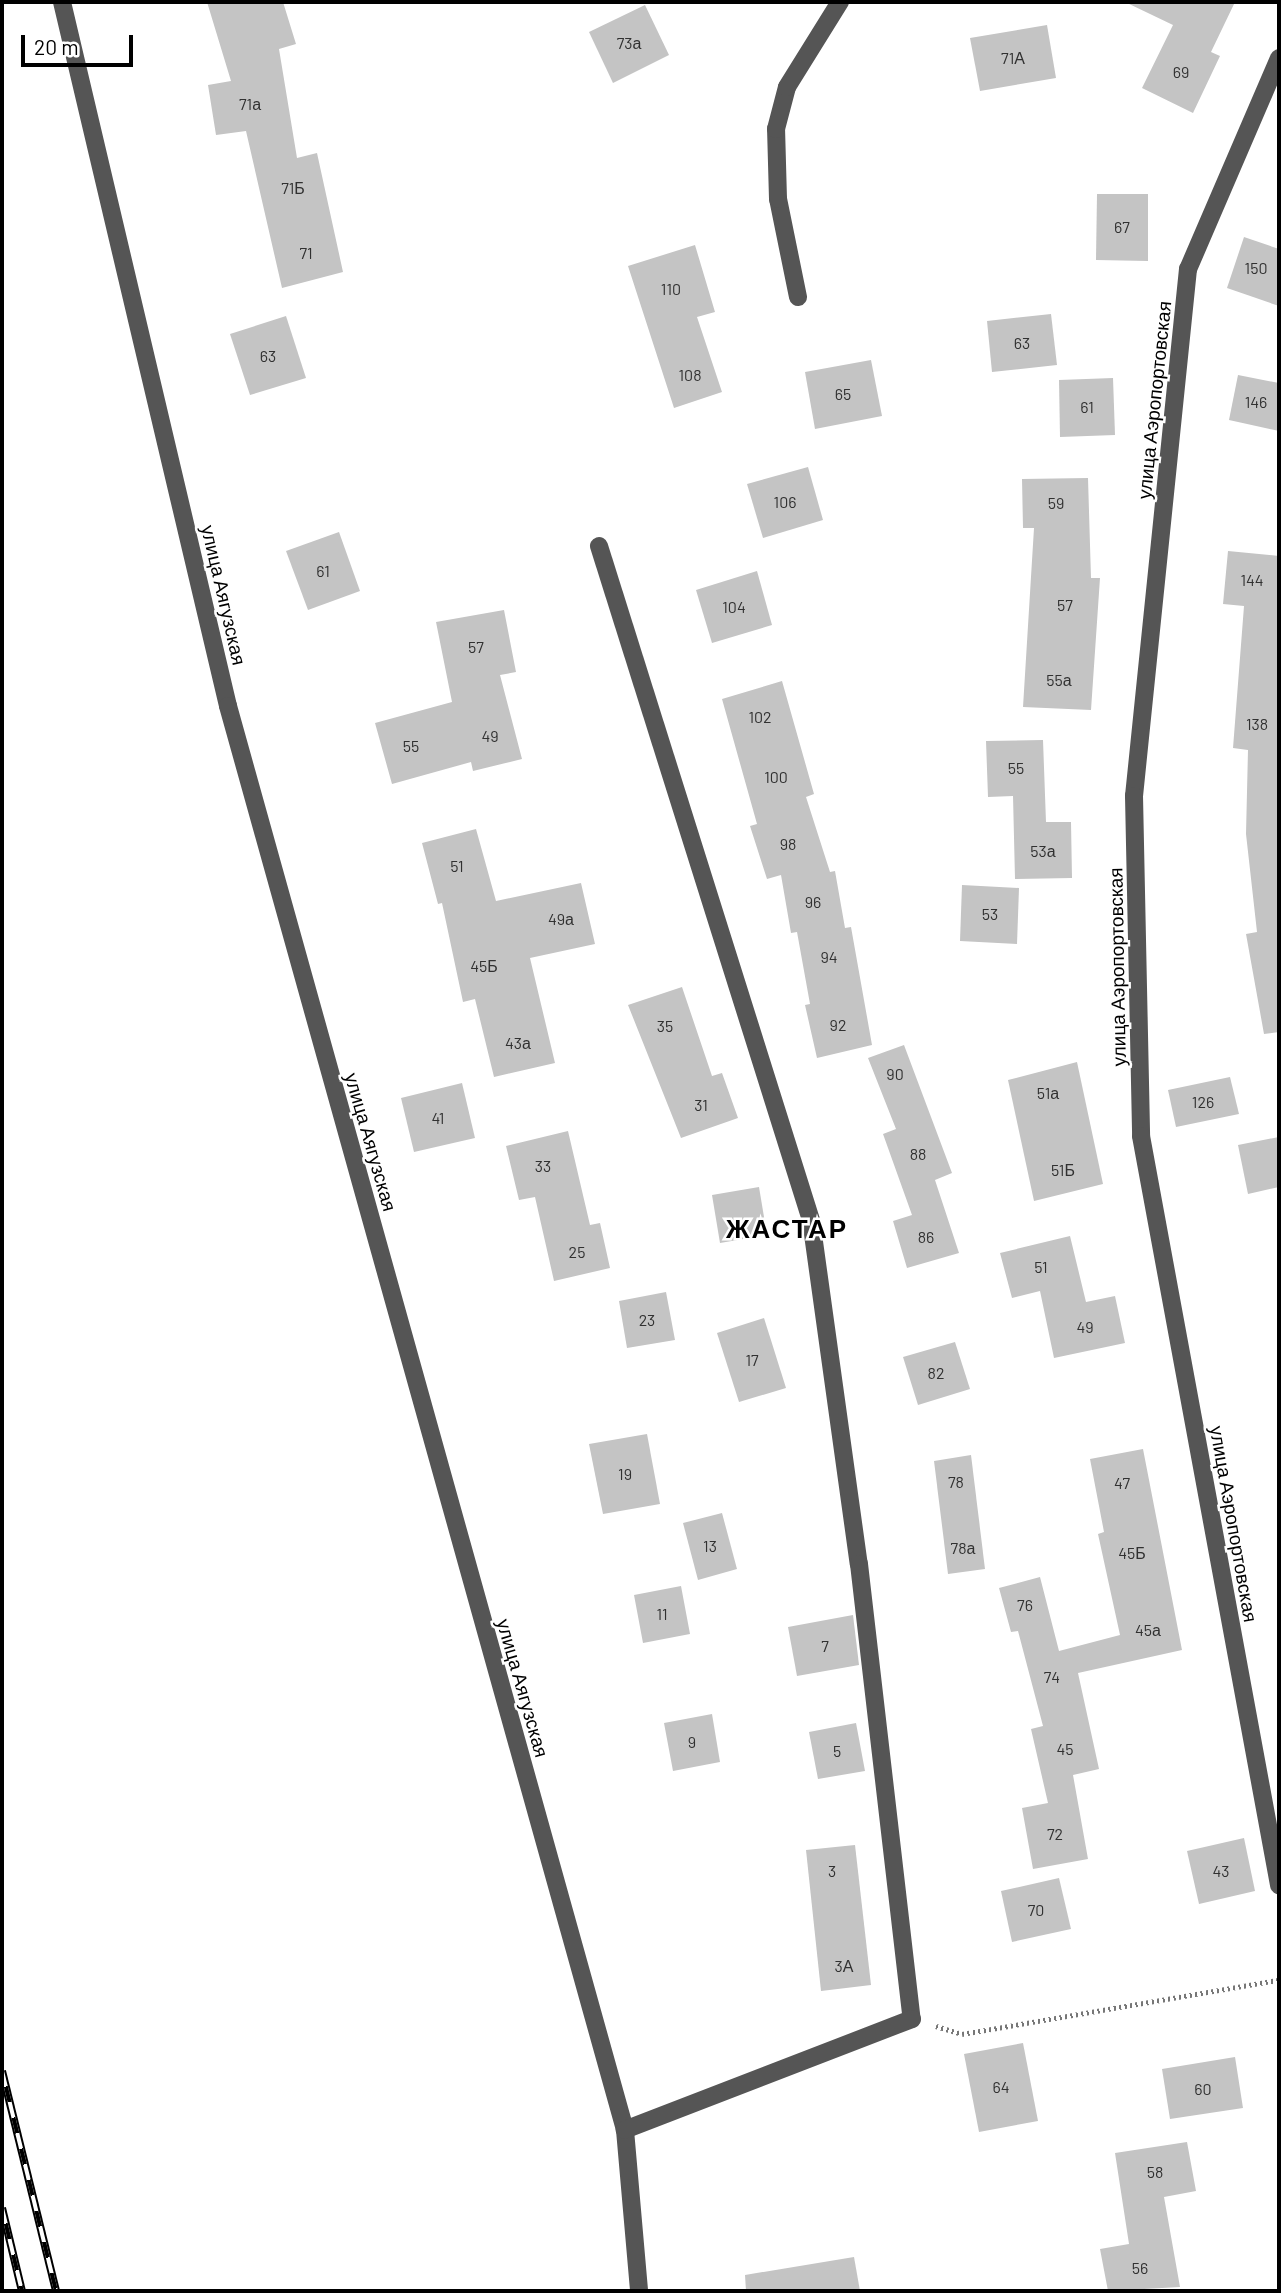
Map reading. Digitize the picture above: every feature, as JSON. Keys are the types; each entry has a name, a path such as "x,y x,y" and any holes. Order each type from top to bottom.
{"street":[{"name":"улица Аягузская","path":"62,2 228,706 625,2130 639,2291"},
{"path":"798,297 778,199 776,129 787,87 840,2"},
{"name":"улица Аэропортовская","path":"1279,58 1188,269 1135,796 1141,1136 1279,1885"},
{"path":"599,546 811,1220 860,1578 912,2019 625,2130"}],"path":[{"path":"912,2019 962,2034 1279,1980"}],"building":[{"path":"207,2 283,2 296,44 279,49 297,158 317,153 343,272 282,288 246,131 216,135 208,85 231,81"},
{"path":"1125,2 1235,2 1211,52 1220,56 1193,113 1142,88 1173,25"},
{"path":"645,5 669,55 613,83 589,32"},
{"path":"1047,25 1056,78 980,91 970,38"},
{"path":"1097,194 1148,194 1148,261 1096,260"},
{"path":"1244,237 1279,249 1279,306 1227,288"},
{"path":"695,245 715,312 697,317 722,392 674,408 628,266"},
{"path":"1051,314 1057,365 992,372 987,321"},
{"path":"286,316 306,378 250,395 230,334"},
{"path":"871,360 882,416 815,429 805,372"},
{"path":"1238,375 1279,383 1279,431 1229,420"},
{"path":"1113,378 1115,435 1060,437 1059,380"},
{"path":"808,467 823,520 763,538 747,484"},
{"path":"1088,478 1091,578 1100,578 1091,710 1023,707 1034,528 1023,528 1022,479"},
{"path":"339,532 360,591 308,610 286,551"},
{"path":"1228,551 1279,556 1279,1032 1264,1034 1246,934 1257,932 1246,834 1248,750 1233,748 1244,606 1223,604"},
{"path":"757,571 772,625 712,643 696,590"},
{"path":"504,610 516,672 500,675 522,759 473,771 471,762 392,784 375,723 452,702 436,622"},
{"path":"782,681 814,794 806,797 830,872 835,871 845,928 851,927 872,1045 817,1058 805,1005 810,1004 797,932 791,933 781,875 767,879 750,826 757,824 722,699"},
{"path":"1043,740 1046,822 1071,822 1072,878 1015,879 1013,796 988,797 986,741"},
{"path":"476,829 496,901 581,883 595,944 530,958 555,1063 494,1077 475,999 463,1002 442,903 438,904 422,843"},
{"path":"962,885 1019,888 1017,944 960,941"},
{"path":"682,987 712,1076 722,1073 738,1118 681,1138 628,1005"},
{"path":"904,1045 952,1173 935,1180 959,1253 907,1268 893,1221 912,1215 883,1134 896,1129 868,1058"},
{"path":"1077,1062 1103,1184 1034,1201 1008,1080"},
{"path":"1230,1077 1239,1114 1176,1127 1168,1090"},
{"path":"462,1083 475,1138 414,1152 401,1098"},
{"path":"568,1131 590,1225 600,1223 610,1268 554,1281 535,1197 519,1200 506,1146"},
{"path":"1279,1137 1279,1187 1248,1194 1238,1145"},
{"path":"759,1187 767,1235 720,1243 712,1195"},
{"path":"1070,1236 1086,1302 1115,1296 1125,1343 1054,1358 1040,1291 1012,1298 1000,1253"},
{"path":"666,1292 675,1340 627,1348 619,1301"},
{"path":"764,1318 786,1388 739,1402 717,1333"},
{"path":"955,1342 970,1389 918,1405 903,1357"},
{"path":"647,1434 660,1504 603,1514 589,1444"},
{"path":"1143,1449 1182,1650 1078,1673 1099,1769 1073,1775 1088,1859 1033,1869 1022,1808 1048,1803 1031,1729 1043,1726 1018,1631 1011,1632 999,1588 1040,1577 1059,1651 1120,1635 1098,1534 1104,1532 1090,1459"},
{"path":"971,1455 985,1569 948,1574 934,1461"},
{"path":"722,1513 737,1569 698,1580 683,1523"},
{"path":"681,1586 690,1634 643,1643 634,1595"},
{"path":"853,1615 859,1665 797,1676 788,1627"},
{"path":"712,1714 720,1762 673,1771 664,1723"},
{"path":"856,1723 865,1771 818,1779 809,1732"},
{"path":"1244,1838 1255,1891 1199,1904 1187,1851"},
{"path":"855,1845 871,1985 821,1991 806,1850"},
{"path":"1059,1878 1071,1929 1012,1942 1001,1891"},
{"path":"1023,2043 1038,2121 979,2132 964,2054"},
{"path":"1235,2057 1243,2108 1170,2119 1162,2069"},
{"path":"1187,2142 1196,2191 1164,2197 1180,2287 1108,2291 1100,2249 1129,2244 1115,2153"},
{"path":"854,2257 860,2291 746,2291 745,2275"}],"railway":[{"path":"2,2071 56,2291"},
{"path":"2,2208 22,2291"}],"district":[{"name":"ЖАСТАР","path":"787,1228"}]}
